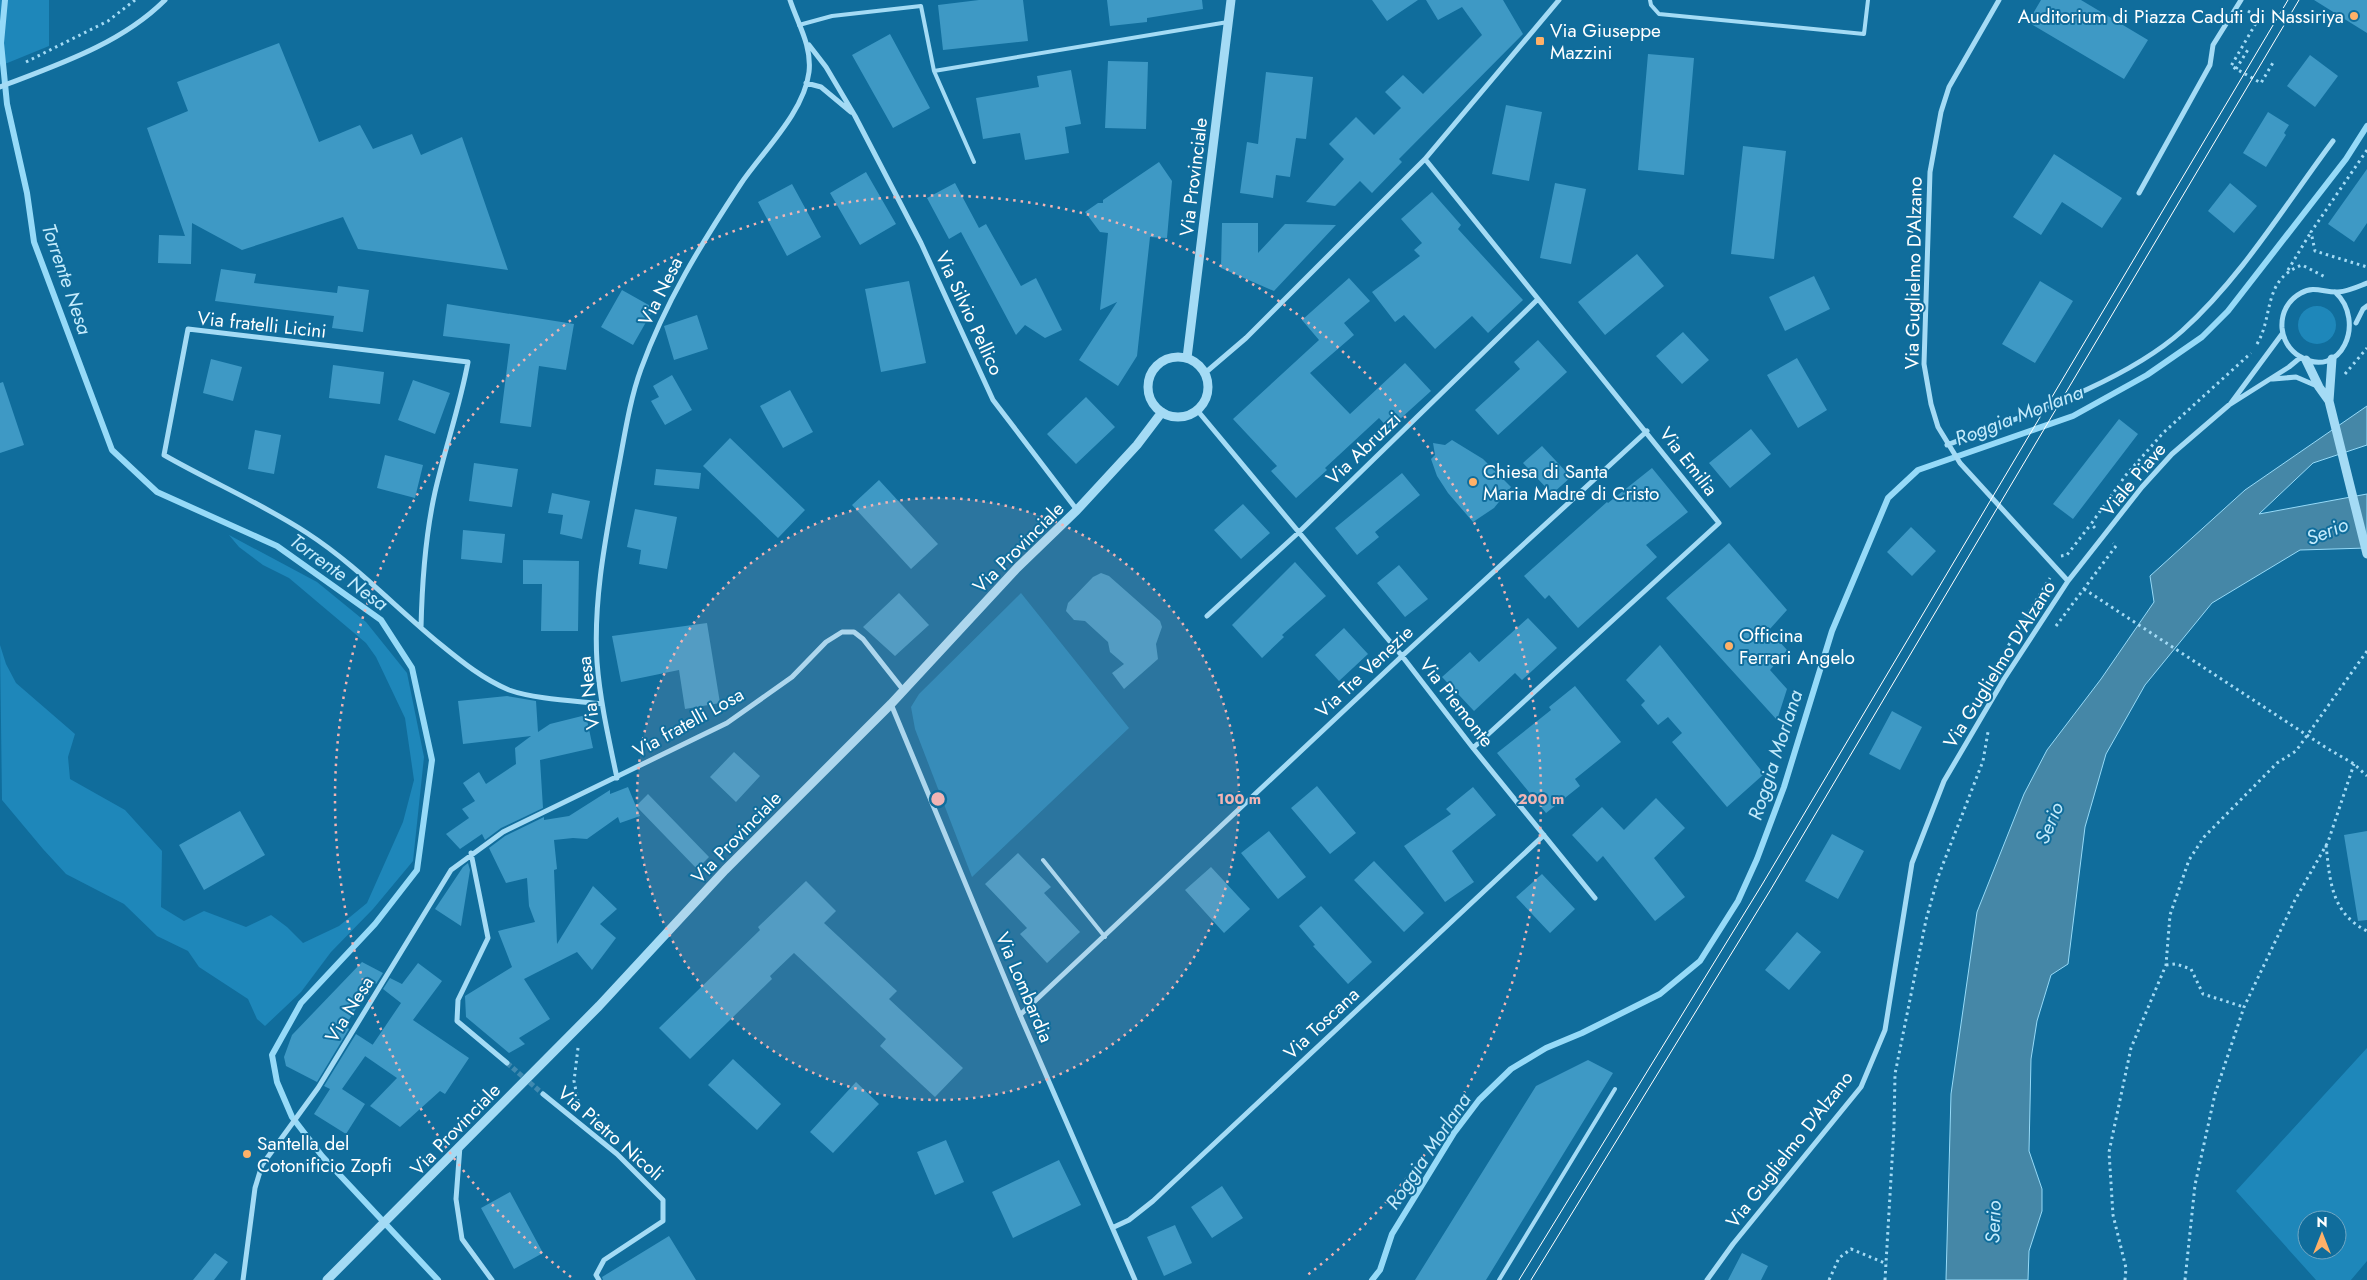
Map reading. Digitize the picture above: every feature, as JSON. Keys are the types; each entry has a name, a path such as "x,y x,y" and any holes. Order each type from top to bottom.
{"street":[{"path":"0,87 79,56 135,24 165,0"},
{"name":"Via Nesa","path":"243,1280 255,1188 262,1165 309,1100 451,870 503,832 616,778 602,704 597,661 602,559 622,450 640,372 660,322 696,252 742,182 790,120 806,83 809,71 808,44 790,0"},
{"name":"Via Provinciale","path":"1187,358 1230,0"},
{"path":"1205,373 1246,338 1425,159 1559,0"},
{"name":"Via Guglielmo D'Alzano","path":"1707,1280 1733,1244 1860,1087 1885,1030 1912,863 1944,781 2004,679 2068,582 1960,463 1947,445 1931,404 1924,364 1932,151 1948,87 1999,0"},
{"path":"2140,193 2210,65 2213,45 2241,0"},
{"name":"Via Silvio Pellico","path":"808,44 826,67 855,116 922,243 993,400 1078,510"},
{"name":"Via Silvio Pellico","path":"806,83 821,87 855,116"},
{"path":"1947,445 2061,400 2099,382 2151,353 2181,332 2234,276 2333,141"},
{"name":"Via Emilia","path":"1425,159 1647,431 1719,523 1473,748"},
{"path":"2367,283 2350,290 2335,292 2322,288 2311,289 2294,298 2283,314 2282,334 2290,349 2303,359 2314,362 2332,359 2344,352 2350,344 2355,324 2363,308 2367,306"},
{"path":"2335,292 2351,307 2355,324"},
{"name":"Via Abruzzi","path":"1208,616 1298,533 1538,299"},
{"name":"Via fratelli Licini","path":"421,628 422,578 435,492 461,400 468,362 188,329 164,454 256,502 307,533 349,564 421,628 481,676 511,690 572,701 602,704"},
{"name":"Viale Piave","path":"2229,405 2282,334"},
{"path":"1176,356 1187,358 1205,373 1208,393 1197,410 1188,416 1178,417 1162,412 1153,405 1149,395 1148,382 1159,363 1176,356"},
{"path":"2303,359 2329,401"},
{"name":"Viale Piave","path":"2068,582 2142,487 2172,454 2229,405 2303,359"},
{"path":"2332,359 2329,401 2367,554"},
{"name":"Viale Piave","path":"2270,380 2296,377 2319,387"},
{"name":"Via Piemonte","path":"1197,410 1402,656 1473,748 1596,898"},
{"name":"Via Provinciale","path":"327,1280 579,1027 725,870 904,691 1017,568 1078,510 1137,446 1162,412"},
{"name":"Via Tre Venezie","path":"1020,1015 1402,656 1647,431"},
{"name":"Via fratelli Losa","path":"616,778 727,722 792,677 826,642 842,632 854,632 863,639 904,691"},
{"name":"Via Lombardia","path":"891,704 1020,1015 1114,1227 1135,1280"},
{"name":"Via Toscana","path":"1114,1227 1129,1220 1153,1201 1544,835"},
{"path":"471,854 488,938 458,1000 457,1021 507,1063"},
{"name":"Via Pietro Nicoli","path":"543,1094 617,1154 663,1200 662,1221 604,1260 596,1275 599,1280"},
{"path":"460,1146 456,1200 462,1239 492,1280"}],"lane":[{"path":"1650,0 1651,5 1659,14 1864,34 1868,0"},
{"path":"799,25 832,16 921,6 934,71 974,162"},
{"path":"934,71 1228,22"},
{"path":"1043,860 1105,936"},
{"path":"1499,1280 1615,1089"}],"path":[{"path":"17,65 61,46 108,21 135,0"},
{"path":"2259,18 2231,66 2261,83 2274,61"},
{"path":"2236,69 2249,48"},
{"path":"2067,555 2126,475 2163,434 2239,366 2254,348 2262,336 2268,304 2311,232 2367,150"},
{"path":"2311,232 2315,251 2367,268"},
{"path":"2288,270 2302,265 2332,280"},
{"path":"2359,273 2367,268"},
{"path":"2344,375 2367,348"},
{"path":"2052,630 2116,546 2106,535 2091,524"},
{"path":"2084,588 2324,747 2354,764 2367,776"},
{"path":"2125,1280 2126,1268 2113,1215 2109,1152 2131,1048 2166,965 2170,916 2189,860 2204,837 2277,763 2296,751 2367,651"},
{"path":"1885,1280 1895,1074 1926,920 1938,877 1983,761 1988,732 1993,724"},
{"path":"2185,1280 2195,1185 2215,1094 2244,1006 2295,900 2326,844 2343,802 2354,764"},
{"path":"2326,844 2330,883 2336,902 2347,918 2367,931"},
{"path":"2166,965 2176,964 2191,969 2203,994 2244,1006"},
{"path":"579,1027 574,1081 576,1099 588,1130"},
{"path":"1829,1280 1839,1258 1851,1249 1887,1264"}],"shaded area":[{"path":"0,0 49,0 49,46 0,66"},
{"path":"2317,306 2324,307 2330,312 2335,318 2335,332 2330,338 2324,343 2317,344 2310,343 2304,338 2299,332 2298,325 2299,318 2304,312 2310,307"},
{"path":"229,535 317,582 366,622 407,673 424,757 413,861 373,909 331,952 301,992 265,1026 257,1019 248,999 199,967 188,951 157,936 124,904 66,874 2,800 0,645 6,664 16,683 75,734 68,757 70,779 125,810 162,851 161,907 184,921 204,911 246,927 271,915 287,927 303,943 339,926 367,903 403,822 414,780 405,718 376,657 366,643 289,578 263,565 239,547"},
{"path":"1021,593 1129,728 972,877 915,729 911,707 919,694"},
{"path":"2367,1048 2367,1261 2351,1280 2316,1280 2298,1260 2347,1260 2347,1210 2297,1210 2297,1259 2236,1191"}],"water":[{"name":"Serio","path":"2367,406 2367,445 2313,463 2259,514 2367,494 2367,548 2300,550 2212,603 2145,685 2106,754 2085,827 2068,964 2051,975 2037,1021 2031,1059 2029,1151 2042,1189 2042,1211 2029,1251 2028,1280 1946,1280 1951,1094 1977,912 2024,794 2047,750 2101,679 2154,602 2150,576 2245,490"}],"building":[{"path":"979,0 1023,0 1028,41 943,50 938,5"},
{"path":"1107,0 1202,0 1203,9 1147,18 1147,22 1110,26"},
{"path":"1372,0 1418,0 1387,21"},
{"path":"1426,0 1503,0 1523,34 1399,159 1402,162 1372,193 1360,181 1335,206 1306,202 1344,159 1329,144 1356,117 1374,135 1401,108 1385,92 1403,75 1423,94 1482,35 1462,7 1438,20"},
{"path":"2041,0 2081,0 2148,40 2124,79 2028,22"},
{"name":"Auditorium di Piazza Caduti di Nassiriya","path":"2314,0 2367,0 2367,33"},
{"path":"890,34 930,108 893,128 852,55"},
{"path":"279,43 319,142 360,125 373,149 412,134 421,155 462,137 508,270 358,249 343,217 242,250 192,223 191,264 158,263 159,235 185,236 147,128 188,111 177,82"},
{"path":"1648,54 1694,58 1684,175 1638,170"},
{"path":"2310,55 2338,76 2315,107 2287,86"},
{"path":"1108,61 1148,62 1146,129 1105,128"},
{"path":"1071,70 1081,124 1065,127 1069,153 1025,160 1020,133 983,139 976,98 1039,87 1037,76"},
{"path":"1266,72 1313,77 1306,139 1296,138 1290,177 1276,175 1273,198 1240,193 1247,142 1258,144"},
{"path":"1506,105 1542,112 1529,181 1492,174"},
{"path":"2268,112 2289,125 2284,133 2286,135 2266,167 2243,153"},
{"path":"1743,146 1786,151 1774,259 1731,254"},
{"path":"2054,154 2122,198 2102,228 2062,202 2041,235 2013,217"},
{"path":"1159,162 1172,181 1167,238 1150,237 1137,356 1118,386 1079,360 1117,302 1100,310 1108,233 1100,232 1085,212 1098,203 1103,203 1103,200"},
{"path":"2367,169 2367,223 2354,242 2328,224"},
{"path":"866,172 896,224 860,245 830,193"},
{"path":"955,183 979,228 986,224 1021,286 1036,278 1062,330 1045,338 1025,325 1016,335 961,232 949,239 927,198"},
{"path":"1555,183 1586,189 1571,264 1540,258"},
{"path":"2230,183 2257,206 2234,233 2208,211"},
{"path":"792,184 821,237 787,256 758,202"},
{"path":"1432,192 1461,225 1458,229 1523,300 1488,333 1472,316 1435,349 1404,315 1395,322 1372,292 1420,256 1414,250 1422,243 1401,219"},
{"path":"1222,223 1258,223 1258,253 1285,224 1336,225 1274,291 1221,268"},
{"path":"1637,254 1664,286 1605,335 1578,302"},
{"path":"221,269 256,274 254,283 337,293 338,286 369,290 363,332 332,328 334,316 215,301"},
{"path":"1814,276 1830,309 1785,331 1769,297"},
{"path":"1349,278 1370,301 1344,323 1354,335 1310,373 1350,414 1405,363 1431,391 1389,429 1379,418 1296,498 1271,471 1277,466 1233,419 1319,340 1302,320"},
{"path":"909,281 926,363 881,372 865,289"},
{"path":"2040,281 2073,301 2035,363 2002,344"},
{"path":"622,290 654,308 633,345 601,327"},
{"path":"447,304 574,324 566,370 539,366 531,427 500,423 510,344 443,336"},
{"path":"697,315 708,349 674,360 664,326"},
{"path":"1683,332 1709,360 1682,384 1656,356"},
{"path":"1538,340 1567,372 1498,435 1475,410 1520,369 1514,362"},
{"path":"1797,358 1827,410 1798,428 1767,375"},
{"path":"211,359 242,367 233,401 203,393"},
{"path":"333,365 384,372 380,404 329,398"},
{"path":"672,375 692,410 665,425 651,401 659,397 653,386"},
{"path":"413,380 450,393 435,434 398,420"},
{"path":"3,382 24,445 0,453 0,383"},
{"path":"790,390 813,432 783,448 760,406"},
{"path":"1086,397 1115,427 1076,464 1047,434"},
{"path":"2119,419 2138,434 2073,519 2053,504"},
{"path":"1751,429 1771,454 1730,488 1709,463"},
{"path":"255,430 281,435 274,474 248,469"},
{"path":"730,438 805,510 778,538 703,466"},
{"name":"Chiesa di Santa Maria Madre di Cristo","path":"1452,440 1483,459 1511,487 1494,508 1473,522 1448,493 1437,476 1431,459 1435,455 1433,443 1445,445"},
{"path":"1542,446 1571,477 1552,494 1523,463"},
{"path":"385,455 423,465 415,498 377,488"},
{"path":"474,463 518,469 512,507 469,501"},
{"path":"1652,468 1688,512 1646,545 1657,557 1578,628 1549,595 1545,599 1524,576 1607,502"},
{"path":"656,469 701,473 699,489 654,485"},
{"path":"1402,473 1420,495 1375,532 1379,537 1357,555 1335,528"},
{"path":"879,480 938,544 911,569 852,505"},
{"path":"552,493 590,501 582,539 560,534 563,515 548,513"},
{"path":"1243,504 1270,533 1241,559 1214,530"},
{"path":"635,509 677,517 667,569 639,564 641,550 627,547"},
{"path":"1911,527 1936,551 1912,576 1887,552"},
{"path":"463,530 505,534 502,563 461,559"},
{"path":"1729,543 1787,610 1769,630 1787,650 1770,670 1787,689 1777,720 1666,598"},
{"path":"523,560 579,561 578,631 541,631 542,584 523,584"},
{"path":"1295,562 1326,596 1282,635 1284,637 1262,658 1232,625"},
{"path":"1399,565 1428,599 1405,617 1377,583"},
{"path":"1101,573 1109,576 1160,621 1162,627 1156,644 1158,659 1124,689 1112,673 1124,664 1110,652 1108,642 1085,621 1074,620 1066,611 1068,603 1093,577"},
{"path":"899,593 929,625 895,656 863,627"},
{"path":"1528,618 1557,648 1522,680 1515,673 1474,711 1442,677 1470,652 1479,662"},
{"path":"707,623 720,703 685,709 679,670 621,682 612,636"},
{"path":"1344,628 1368,654 1339,681 1315,655"},
{"path":"1660,645 1764,774 1727,807 1672,742 1682,733 1668,717 1658,725 1641,705 1645,701 1626,680"},
{"path":"1575,686 1621,742 1575,779 1580,786 1546,813 1497,753 1551,710 1549,707"},
{"path":"507,696 536,701 538,732 550,724 586,715 593,748 540,760 543,808 501,828 485,840 482,834 460,849 446,834 469,818 462,809 475,801 463,783 479,772 486,784 516,764 515,748 531,736 463,744 458,701"},
{"path":"1892,711 1922,727 1900,770 1869,754"},
{"path":"734,752 760,776 736,802 710,777"},
{"path":"1317,786 1356,833 1330,854 1291,808"},
{"path":"628,787 640,816 620,823 618,817 587,839 554,840 557,869 554,870 557,944 593,886 617,909 600,924 616,938 592,970 577,952 524,979 550,1019 519,1038 525,1044 509,1053 466,1017 465,996 512,967 498,931 535,922 529,906 527,878 506,883 489,848 505,836 544,817 544,820 569,816 610,790 610,794"},
{"path":"1473,787 1496,815 1452,851 1474,882 1445,902 1404,846 1451,814 1446,809"},
{"path":"648,794 709,857 697,869 636,806"},
{"path":"1656,798 1685,828 1654,858 1685,897 1655,921 1603,856 1597,862 1572,835 1602,807 1624,830"},
{"path":"240,811 265,855 204,890 179,845"},
{"path":"1269,831 1306,877 1278,899 1241,853"},
{"path":"2367,831 2367,920 2358,921 2344,835"},
{"path":"1832,834 1864,851 1838,899 1805,881"},
{"path":"1018,853 1051,887 1044,893 1080,932 1047,963 1020,934 1027,928 985,884"},
{"path":"1374,861 1424,913 1404,932 1354,880"},
{"path":"468,863 470,870 461,926 435,909 463,867"},
{"path":"1211,867 1250,909 1224,933 1185,890"},
{"path":"1542,874 1575,909 1550,933 1516,897"},
{"path":"806,881 836,911 824,923 897,991 889,999 963,1068 935,1097 880,1046 886,1039 794,953 770,976 772,979 690,1059 659,1028 760,930 758,927"},
{"path":"1321,906 1372,962 1348,984 1313,946 1315,945 1299,926"},
{"path":"1797,932 1821,952 1789,990 1765,970"},
{"path":"362,962 383,973 376,984 373,982 345,1026 349,1029 317,1082 286,1066 284,1057 292,1035"},
{"path":"418,963 442,981 413,1020 469,1058 445,1094 440,1091 400,1127 370,1106 397,1078 365,1056 401,1003 383,989 390,978 402,984"},
{"path":"356,1034 373,1045 342,1089 365,1104 346,1134 314,1114 330,1089 324,1086"},
{"path":"733,1059 781,1104 757,1130 708,1085"},
{"path":"1588,1060 1613,1073 1486,1280 1415,1280 1536,1086"},
{"path":"856,1082 879,1104 833,1153 810,1132"},
{"path":"946,1140 964,1182 935,1195 917,1152"},
{"path":"1059,1160 1081,1205 1013,1238 992,1192"},
{"path":"1222,1186 1243,1218 1212,1238 1191,1207"},
{"path":"510,1192 543,1253 514,1269 481,1208"},
{"path":"1175,1225 1192,1263 1164,1276 1147,1237"},
{"path":"669,1236 696,1280 603,1280 602,1277"},
{"path":"215,1253 228,1262 214,1280 193,1280"},
{"path":"1742,1253 1768,1266 1761,1280 1728,1280"}],"waterway":[{"name":"Torrente Nesa","path":"5,0 1,43 7,104 27,193 34,242 112,450 157,492 277,546 381,620 412,668 432,760 417,870 375,924 301,1003 272,1055 277,1082 292,1117 322,1156 438,1280"},
{"name":"Roggia Morlana","path":"1372,1280 1380,1270 1392,1234 1454,1133 1479,1100 1511,1069 1546,1048 1582,1033 1660,994 1700,961 1738,901 1757,859 1784,787 1832,631 1888,498 1918,470 2073,416 2147,375 2202,337 2228,311 2346,159 2367,126"}],"tunnel":[{"path":"507,1063 543,1094"}],"tram line":[{"path":"1519,1280 1763,883 2288,0"},
{"path":"1531,1280 1771,889 2299,0"}],"place":[{"name":"Auditorium di Piazza Caduti di Nassiriya","path":"2354,16"},
{"name":"Via Giuseppe Mazzini","path":"1540,41"},
{"name":"Chiesa di Santa Maria Madre di Cristo","path":"1473,482"},
{"name":"Officina Ferrari Angelo","path":"1729,646"},
{"name":"Santella del Cotonificio Zopfi","path":"247,1154"}]}
